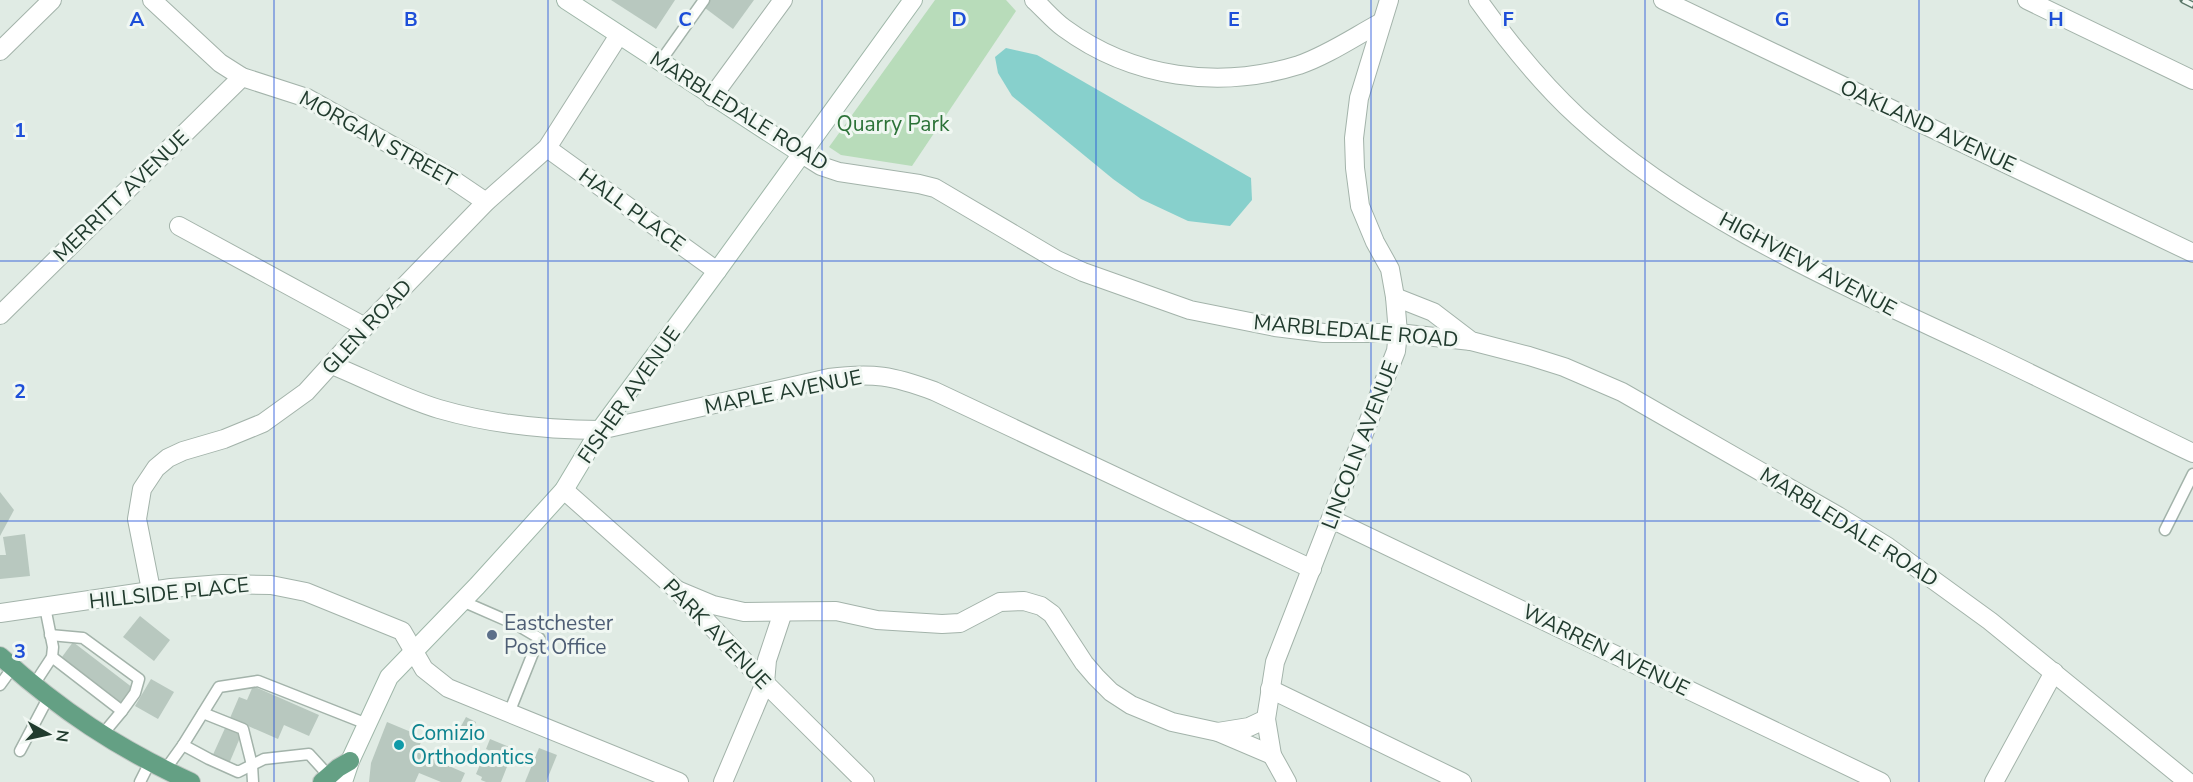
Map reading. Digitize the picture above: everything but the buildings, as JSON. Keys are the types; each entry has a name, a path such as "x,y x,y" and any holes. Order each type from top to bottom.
{"main road":[{"path":"6,662 48,698 102,735 162,772 191,782"},
{"path":"332,780 351,761"}],"street":[{"path":"0,51 51,0"},
{"name":"MORGAN STREET","path":"152,0 220,63 242,77 307,98 452,178 486,202"},
{"name":"MARBLEDALE ROAD","path":"566,0 821,166 839,172 935,188 1057,260 1083,272 1190,310 1231,319 1324,333 1398,333 1471,341 1529,356 1592,377 1687,428 1888,547 1990,621 2188,782"},
{"path":"712,97 783,0"},
{"name":"FISHER AVENUE","path":"351,761 385,682 564,490 600,430 913,0"},
{"path":"1034,0 1063,27 1093,47 1143,69 1204,78 1237,77 1300,64 1330,51 1380,23"},
{"name":"LINCOLN AVENUE","path":"1287,782 1272,755 1266,719 1275,662 1396,351 1398,333 1390,269 1374,242 1360,206 1354,138 1359,98 1380,23 1389,0"},
{"name":"HIGHVIEW AVENUE","path":"1478,0 1540,79 1579,117 1650,172 1710,213 1870,299 2193,453"},
{"name":"OAKLAND AVENUE","path":"1663,0 2193,253"},
{"path":"2026,0 2193,80"},
{"name":"GLEN ROAD","path":"151,590 137,519 142,489 156,468 168,458 183,451 224,439 263,423 306,392 365,327 486,202 546,148 619,35"},
{"name":"MERRITT AVENUE","path":"0,315 242,77"},
{"name":"HALL PLACE","path":"546,148 717,271"},
{"path":"179,226 365,327"},
{"name":"MARBLEDALE ROAD","path":"1395,297 1433,312 1471,341"},
{"name":"MAPLE AVENUE","path":"332,365 438,408 492,421 568,430 600,430 829,378 865,374 885,376 934,391 1312,569"},
{"name":"PARK AVENUE","path":"564,490 677,590 765,683 865,782"},
{"name":"WARREN AVENUE","path":"1331,519 1881,782"},
{"name":"HILLSIDE PLACE","path":"0,613 151,590 254,584 306,592 402,631 424,669 448,688 679,782"},
{"path":"677,590 713,605 744,612 846,611 877,620 942,624 960,623 1000,602 1024,601 1041,606 1052,614 1084,663 1111,692 1140,710 1172,722 1218,732 1272,755"},
{"path":"723,782 765,683 767,660 783,612"},
{"path":"1994,782 2054,672"},
{"path":"1270,689 1462,782"},
{"path":"1218,732 1249,727 1266,719"}],"lane":[{"path":"660,62 703,2"},
{"path":"2165,530 2193,474"},
{"path":"462,602 517,625 539,638 509,713"},
{"path":"33,686 52,657 53,647 45,607"},
{"path":"50,635 83,638 139,679 135,693 102,735"},
{"path":"52,657 122,711"},
{"path":"0,685 6,662"},
{"path":"140,782 162,772 183,746 219,687 258,681 367,724"},
{"path":"21,751 48,698"},
{"path":"203,713 243,729 252,765 253,782"},
{"path":"183,746 238,772 264,759 309,754 332,780"}],"green space":[{"name":"Quarry Park","path":"935,0 1006,0 1016,11 912,166 841,155 829,147"}],"water":[{"path":"1006,48 1037,55 1251,178 1252,200 1230,226 1188,221 1141,199 1113,179 1012,96 998,73 995,57"}],"railway":[{"path":"2183,0 2193,5"}],"place":[{"name":"Eastchester Post Office","path":"492,635"},
{"name":"Comizio Orthodontics","path":"399,745"}]}
